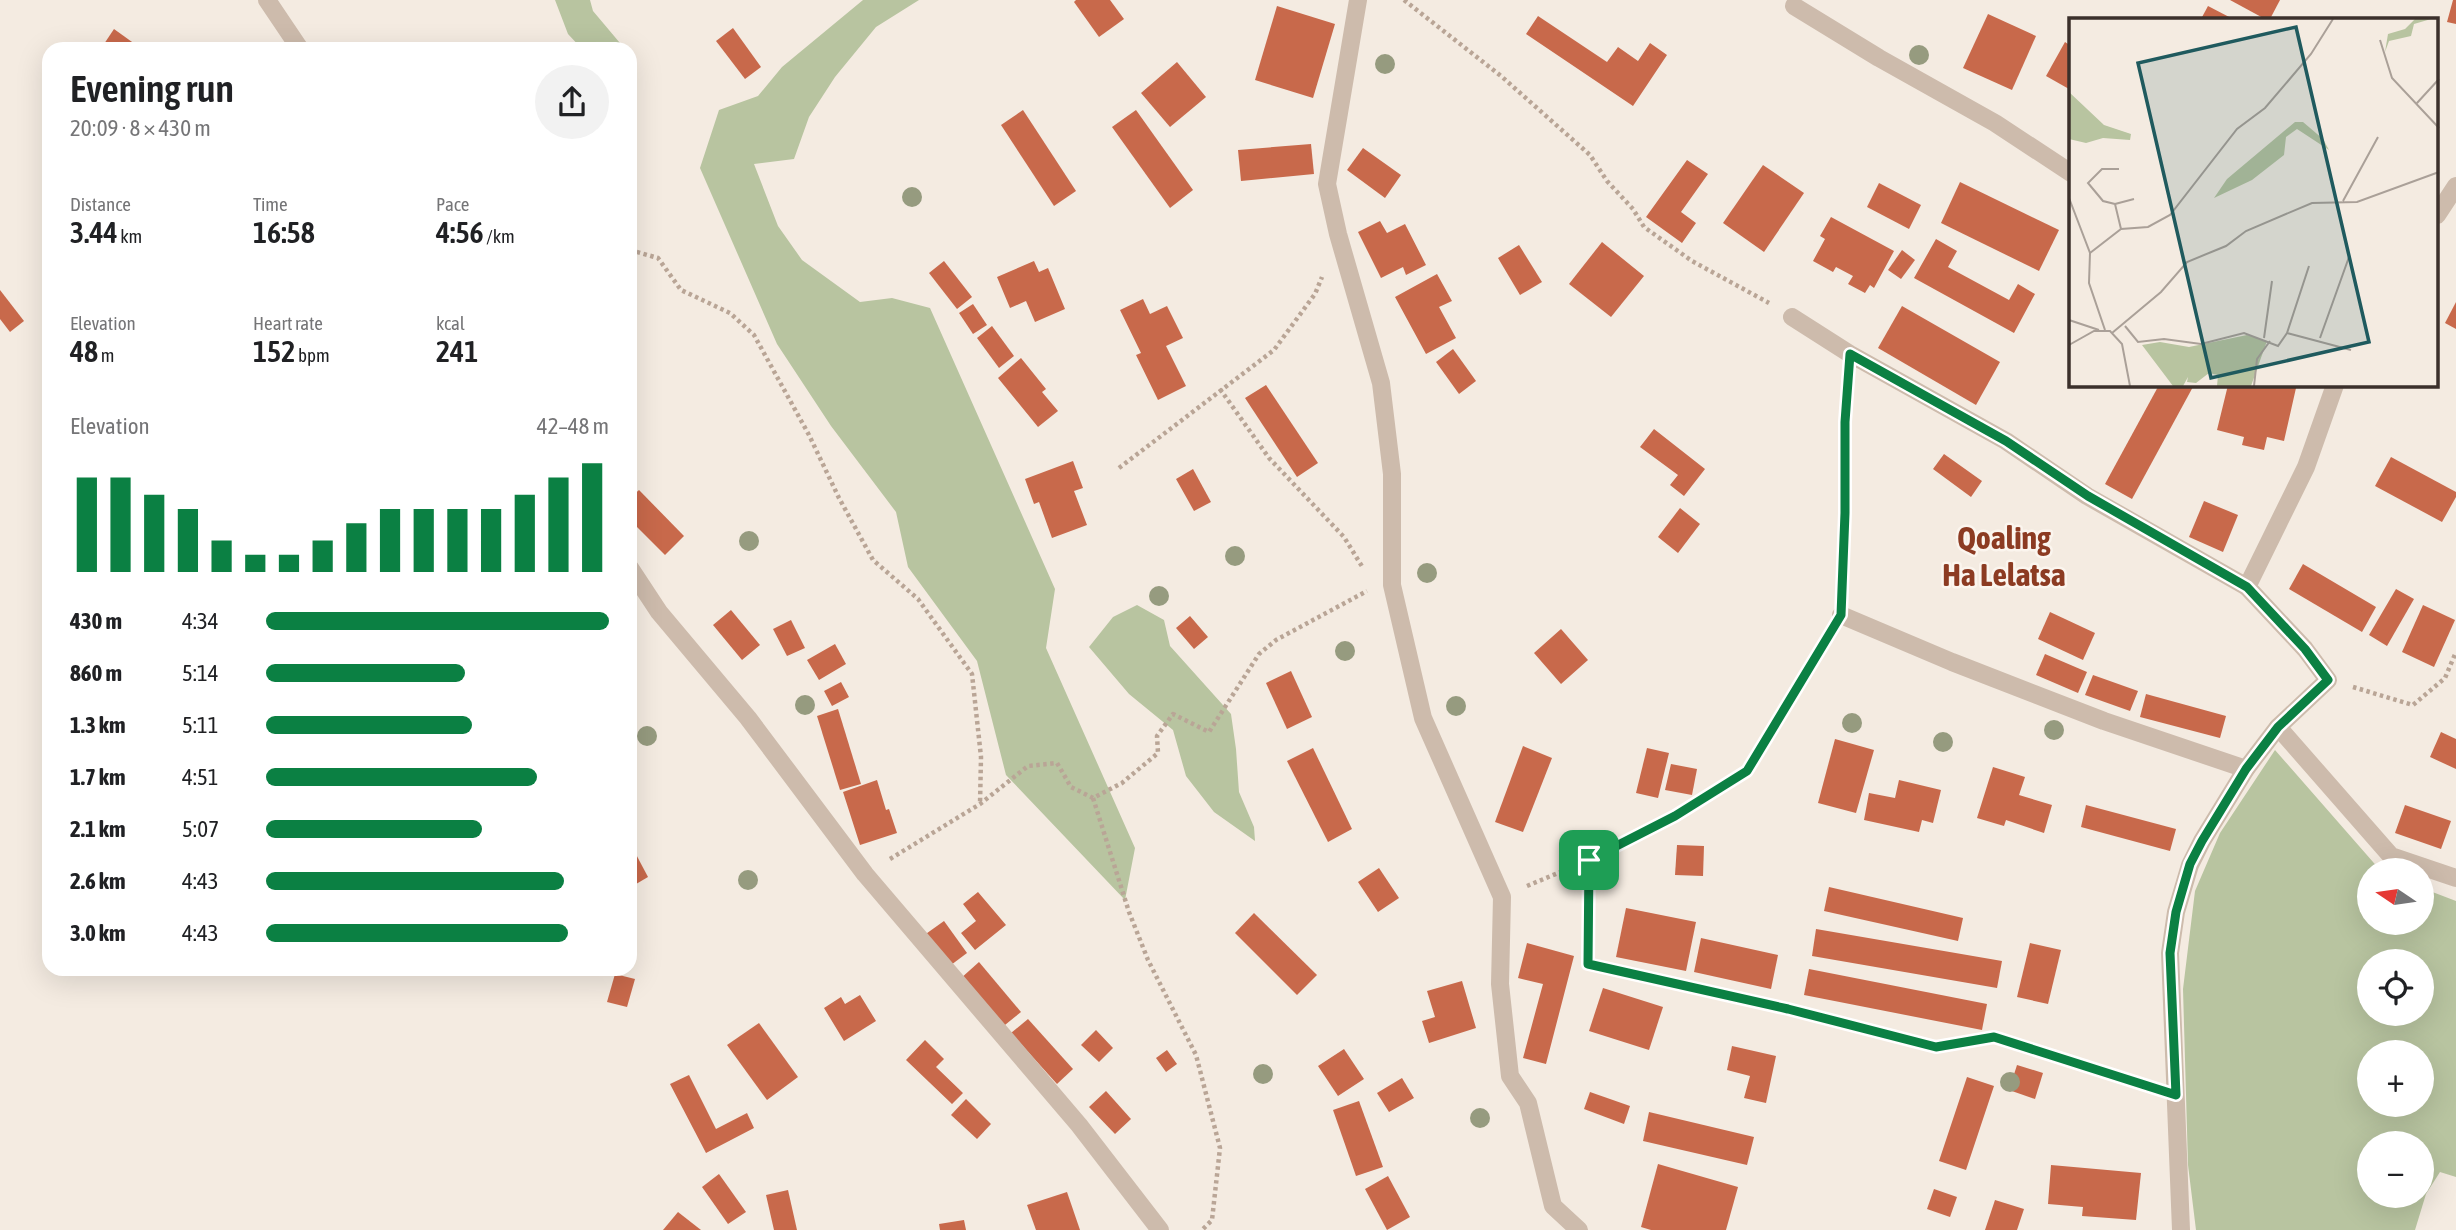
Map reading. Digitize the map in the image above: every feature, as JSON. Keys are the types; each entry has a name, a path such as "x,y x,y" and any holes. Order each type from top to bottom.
{"street":[{"path":"267,0 295,42"},
{"path":"1358,0 1327,184 1338,234 1381,383 1392,474 1392,585 1423,718 1502,897 1500,984 1510,1076 1528,1103 1553,1206 1579,1230"},
{"path":"1794,6 1879,58 1995,123 2069,172"},
{"path":"2438,213 2456,186"},
{"path":"1792,317 1850,354 2006,441 2088,496 2247,587 2305,649 2328,680 2278,727 2246,769 2190,864 2176,912 2170,953 2181,1230"},
{"path":"2247,587 2306,467 2334,387"},
{"path":"637,579 659,612 748,718 865,874 1079,1125 1160,1230"},
{"path":"1841,615 2104,721 2246,769"},
{"path":"2278,727 2391,856 2456,878"}],"path":[{"path":"1404,0 1501,76 1590,155 1644,227 1692,261 1792,317"},
{"path":"1119,468 1274,350 1315,294 1338,234"},
{"path":"637,252 658,258 681,290 730,313 754,335 873,560 918,599 972,674 981,758 979,804"},
{"path":"1502,897 1589,860 1675,816 1747,771 1841,615 1845,422 1850,354"},
{"path":"1220,389 1269,458 1344,537 1368,577"},
{"path":"1093,798 1122,783 1158,753 1157,736 1173,713 1209,732 1259,654 1276,640 1375,587"},
{"path":"2328,680 2413,705 2445,678 2456,652"},
{"path":"865,874 979,804 1028,766 1057,763 1071,787 1093,798 1129,912 1148,960 1196,1055 1220,1148 1212,1220 1202,1230"},
{"path":"1589,860 1588,964 1788,1009 1936,1047 1994,1037 2176,1095"}],"green space":[{"path":"555,0 590,0 593,11 619,42 575,42 568,34"},
{"path":"863,0 919,0 876,27 835,77 809,117 794,159 754,164 778,226 802,260 860,302 892,298 930,308 1055,589 1046,648 1135,848 1125,900 1006,775 977,661 908,567 896,512 831,426 777,344 700,168 719,110 758,96 782,67"},
{"path":"1137,605 1164,620 1170,646 1231,714 1239,792 1254,827 1255,841 1214,812 1186,776 1173,730 1129,694 1089,647 1113,617"},
{"path":"2275,750 2370,858 2357,858 2357,935 2434,935 2434,893 2456,901 2456,1177 2440,1172 2434,1181 2434,1131 2357,1131 2357,1208 2422,1208 2415,1230 2196,1230 2188,1165 2183,989 2195,891 2220,833"}],"building":[{"path":"1110,0 1124,19 1099,37 1074,2"},
{"path":"2230,0 2280,0 2271,18 2263,18"},
{"path":"2453,0 2456,0 2456,24 2447,22"},
{"path":"1277,6 1335,24 1313,98 1255,80"},
{"path":"2208,6 2231,18 2202,18"},
{"path":"1988,14 2036,36 2012,90 1963,68"},
{"path":"1538,16 1607,62 1618,47 1638,61 1650,43 1667,55 1633,106 1526,34"},
{"path":"733,28 761,67 745,79 716,41"},
{"path":"114,29 132,42 105,42"},
{"path":"2065,42 2069,45 2069,89 2046,76"},
{"path":"1177,62 1206,97 1170,127 1141,93"},
{"path":"1023,110 1076,191 1054,206 1001,125"},
{"path":"1136,110 1193,190 1170,208 1112,127"},
{"path":"1311,144 1314,174 1241,181 1238,150"},
{"path":"1363,148 1401,175 1385,198 1347,170"},
{"path":"1687,160 1708,174 1681,212 1696,223 1682,243 1646,217"},
{"path":"1763,165 1804,193 1764,252 1723,223"},
{"path":"1960,182 2059,230 2039,271 1941,223"},
{"path":"1879,183 1921,205 1909,229 1867,207"},
{"path":"1831,217 1894,251 1874,288 1870,285 1865,293 1848,284 1853,276 1836,267 1833,272 1813,261 1825,239 1820,236"},
{"path":"1380,221 1387,233 1405,224 1426,265 1406,275 1403,267 1381,278 1358,232"},
{"path":"1936,239 1957,251 1948,267 2009,300 2018,284 2035,294 2014,333 1914,278"},
{"path":"1602,242 1644,276 1611,317 1569,284"},
{"path":"1519,245 1542,282 1520,295 1498,258"},
{"path":"1902,250 1915,260 1901,279 1888,270"},
{"path":"944,261 972,297 957,309 929,273"},
{"path":"1034,261 1039,272 1048,268 1065,309 1035,322 1026,301 1010,308 997,277"},
{"path":"1437,274 1452,301 1439,307 1456,338 1426,354 1395,297"},
{"path":"0,290 24,321 10,332 0,319"},
{"path":"1143,299 1150,314 1167,306 1183,338 1166,346 1186,386 1158,400 1136,355 1141,353 1120,310"},
{"path":"2456,302 2456,329 2445,323"},
{"path":"973,304 987,325 973,334 959,313"},
{"path":"1902,306 2000,362 1976,405 1878,348"},
{"path":"992,326 1014,356 999,368 977,338"},
{"path":"1453,349 1476,381 1459,394 1436,362"},
{"path":"1021,358 1046,389 1042,392 1058,411 1038,427 998,378"},
{"path":"1266,385 1318,463 1297,477 1245,398"},
{"path":"2158,387 2193,387 2132,499 2105,484"},
{"path":"2228,387 2296,388 2284,441 2267,437 2264,450 2242,445 2244,437 2217,430"},
{"path":"1654,429 1705,469 1684,496 1670,485 1678,475 1640,447"},
{"path":"1944,454 1982,481 1971,497 1933,469"},
{"path":"2391,457 2456,492 2456,497 2442,522 2375,486"},
{"path":"1073,461 1083,488 1074,491 1087,525 1052,538 1039,502 1034,504 1025,479"},
{"path":"1193,469 1211,502 1194,511 1176,479"},
{"path":"639,490 684,536 665,555 637,527"},
{"path":"2204,501 2238,515 2223,552 2189,537"},
{"path":"1680,508 1700,524 1678,553 1658,537"},
{"path":"2303,564 2376,607 2362,632 2289,589"},
{"path":"2396,589 2414,599 2387,646 2369,635"},
{"path":"2423,605 2455,620 2434,667 2402,652"},
{"path":"731,610 760,645 742,660 713,625"},
{"path":"2050,612 2095,633 2083,660 2038,639"},
{"path":"1190,616 1208,637 1194,649 1176,628"},
{"path":"791,620 805,648 787,656 773,629"},
{"path":"1561,629 1588,660 1561,684 1534,653"},
{"path":"835,644 846,664 819,680 807,660"},
{"path":"2045,654 2087,672 2078,693 2036,675"},
{"path":"1291,671 1312,717 1287,729 1266,683"},
{"path":"2093,675 2138,691 2130,711 2085,695"},
{"path":"841,682 849,697 832,706 824,691"},
{"path":"2146,694 2226,716 2220,738 2140,717"},
{"path":"838,709 861,784 840,790 817,716"},
{"path":"2441,732 2456,739 2456,769 2430,757"},
{"path":"1835,739 1874,750 1856,813 1818,803"},
{"path":"1523,746 1552,758 1523,832 1495,822"},
{"path":"1313,748 1352,829 1328,842 1287,761"},
{"path":"1647,748 1669,753 1658,798 1636,793"},
{"path":"1671,764 1697,769 1692,795 1665,790"},
{"path":"1993,767 2025,777 2019,795 2052,805 2044,833 2006,820 2004,826 1977,818"},
{"path":"877,780 886,810 889,809 897,833 860,845 843,792"},
{"path":"1899,780 1941,790 1933,823 1922,820 1919,832 1864,820 1869,793 1895,798"},
{"path":"2086,805 2176,829 2170,851 2081,827"},
{"path":"2405,805 2451,821 2441,849 2395,833"},
{"path":"1677,845 1704,846 1703,876 1675,875"},
{"path":"637,856 648,877 637,883"},
{"path":"1379,868 1399,898 1378,912 1358,882"},
{"path":"1829,887 1963,918 1958,941 1824,911"},
{"path":"978,892 1006,925 975,950 961,933 976,921 963,904"},
{"path":"1626,908 1696,922 1686,971 1616,957"},
{"path":"1254,913 1317,975 1297,995 1235,933"},
{"path":"944,921 967,953 947,968 923,936"},
{"path":"1816,929 2002,961 1997,988 1812,956"},
{"path":"1701,938 1778,955 1771,989 1694,972"},
{"path":"1527,943 1574,956 1546,1064 1523,1058 1543,984 1518,978"},
{"path":"2030,943 2061,950 2048,1004 2017,997"},
{"path":"979,962 1021,1012 1000,1029 960,979"},
{"path":"1809,969 1987,1004 1982,1030 1804,995"},
{"path":"614,976 635,979 627,1007 607,1002"},
{"path":"1462,981 1476,1028 1429,1043 1422,1021 1435,1017 1427,991"},
{"path":"1603,988 1663,1007 1649,1050 1589,1031"},
{"path":"860,995 876,1021 844,1041 824,1008 841,997 845,1004"},
{"path":"1028,1019 1073,1069 1057,1084 1011,1033"},
{"path":"759,1023 798,1077 767,1100 727,1045"},
{"path":"1096,1030 1113,1048 1099,1062 1081,1045"},
{"path":"925,1040 944,1059 936,1067 963,1093 952,1104 906,1060"},
{"path":"1732,1046 1776,1056 1766,1103 1744,1098 1750,1076 1727,1070"},
{"path":"1344,1049 1364,1079 1338,1096 1318,1066"},
{"path":"1167,1050 1177,1064 1166,1072 1156,1058"},
{"path":"2017,1065 2043,1073 2035,1099 2009,1090"},
{"path":"689,1075 716,1129 747,1113 754,1128 706,1153 670,1084"},
{"path":"1967,1077 1994,1086 1966,1170 1939,1161"},
{"path":"1402,1078 1414,1098 1389,1112 1377,1093"},
{"path":"1106,1091 1131,1119 1115,1134 1089,1107"},
{"path":"1590,1092 1630,1106 1624,1124 1584,1109"},
{"path":"966,1099 991,1124 977,1139 951,1115"},
{"path":"1359,1101 1383,1167 1356,1176 1333,1110"},
{"path":"1649,1112 1754,1137 1747,1165 1643,1141"},
{"path":"1658,1164 1738,1187 1726,1230 1651,1230 1641,1227"},
{"path":"2051,1165 2141,1173 2136,1220 2082,1216 2083,1207 2048,1204"},
{"path":"719,1174 746,1212 728,1224 702,1187"},
{"path":"1388,1176 1410,1217 1387,1230 1365,1189"},
{"path":"1934,1189 1957,1197 1950,1217 1927,1209"},
{"path":"788,1190 797,1230 774,1230 766,1195"},
{"path":"1067,1192 1080,1230 1036,1230 1027,1205"},
{"path":"1995,1200 2024,1209 2017,1230 1985,1230"},
{"path":"678,1212 701,1230 663,1230"},
{"path":"964,1220 966,1230 940,1230 939,1224"}],"district":[{"name":"Qoaling Ha Lelatsa","path":"2004,556"}],"route":[{"path":"1850,354 2006,441 2088,496 2247,587 2305,649 2328,680 2278,727 2246,769 2190,864 2176,912 2170,953 2176,1095 1994,1037 1936,1047 1788,1009 1588,964 1589,860 1675,816 1747,771 1841,615 1845,422 1850,354"}]}
